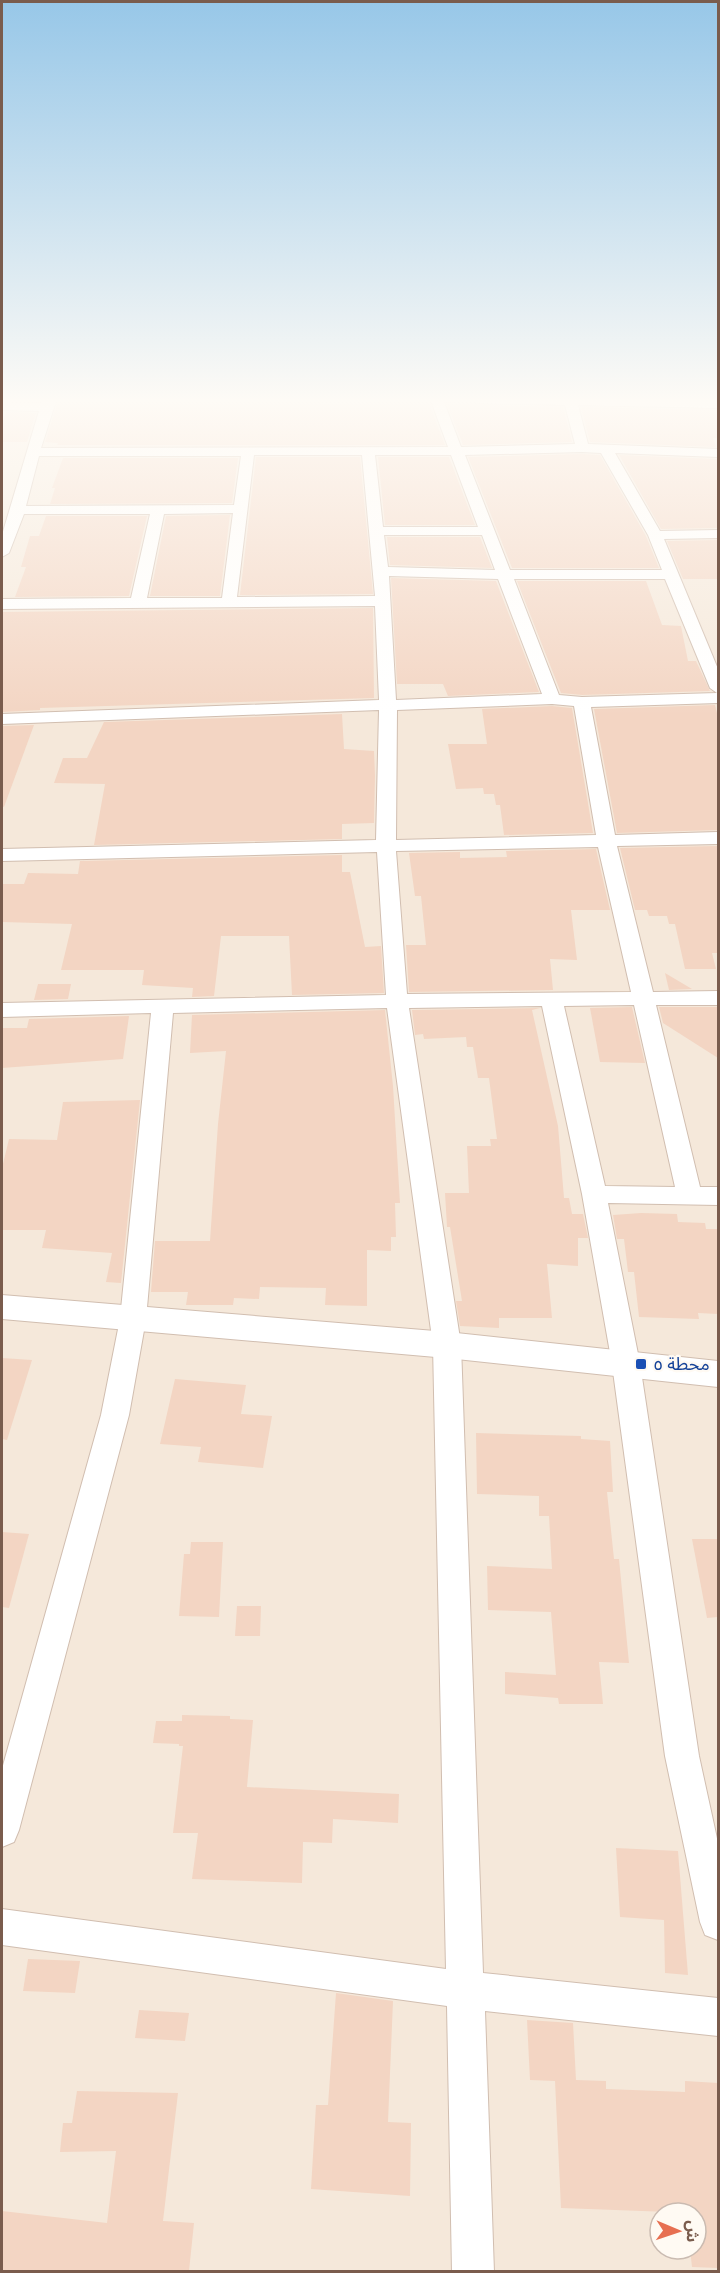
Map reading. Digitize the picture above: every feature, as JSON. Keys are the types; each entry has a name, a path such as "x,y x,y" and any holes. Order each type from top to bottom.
{"street":[{"path":"2,553 5,535 20,504"},
{"path":"229,603 242,504"},
{"path":"375,504 381,571 388,704 386,845 397,1000 447,1345 473,2271"},
{"path":"476,504 552,699"},
{"path":"637,504 655,535 718,688"},
{"path":"138,603 158,509"},
{"path":"18,510 241,509"},
{"path":"378,531 486,531"},
{"path":"655,535 718,534"},
{"path":"381,571 502,575 672,574"},
{"path":"2,603 381,602"},
{"path":"2,719 552,699 582,702 718,698"},
{"path":"582,702 606,840 690,1196"},
{"path":"2,855 718,838"},
{"path":"2,1010 397,1000 718,998"},
{"path":"550,999 594,1194 626,1364 682,1756 718,1922"},
{"path":"2,1830 116,1415 133,1319 163,1005"},
{"path":"594,1194 718,1196"},
{"path":"2,1307 447,1345 718,1374"},
{"path":"2,1927 464,1990 718,2017"}],"shaded area":[{"path":"2,504 718,504 718,2271 2,2272"}],"building":[{"path":"251,504 364,504 373,594 240,595"},
{"path":"383,504 467,504 475,525 385,525"},
{"path":"487,504 628,504 646,536 659,568 512,568"},
{"path":"647,504 718,504 718,528 661,529"},
{"path":"230,515 220,596 150,596 166,516"},
{"path":"46,516 147,516 129,596 15,597 26,567 21,567 30,536 39,536"},
{"path":"387,537 480,537 492,568 390,565"},
{"path":"718,540 718,579 683,579 667,541"},
{"path":"391,578 496,581 539,692 448,696 443,684 397,684"},
{"path":"517,581 646,581 662,625 681,626 688,661 696,661 710,691 582,695 561,693"},
{"path":"373,608 374,698 40,708 40,710 2,712 2,612"},
{"path":"715,705 718,717 718,830 617,833 594,709"},
{"path":"552,706 572,708 593,833 504,835 500,805 496,805 494,794 484,794 483,788 456,789 448,744 487,744 482,709"},
{"path":"342,714 344,749 374,751 375,776 374,823 342,824 342,839 94,845 105,784 54,783 63,758 87,758 104,722"},
{"path":"34,725 4,807 2,806 2,726"},
{"path":"718,846 718,953 712,953 716,969 685,969 675,924 669,924 667,916 649,916 647,910 635,910 620,848"},
{"path":"596,849 610,910 571,910 577,960 550,959 553,990 409,992 406,945 426,945 421,896 415,896 409,853 460,852 460,858 507,857 506,851"},
{"path":"342,855 342,872 350,872 365,947 381,946 384,993 292,995 289,936 221,936 214,996 192,997 193,988 142,985 144,970 61,970 72,924 2,922 2,884 24,884 28,873 78,874 80,861"},
{"path":"665,973 692,989 669,990"},
{"path":"38,984 71,984 68,999 34,1000"},
{"path":"632,1007 645,1063 600,1062 590,1008"},
{"path":"659,1007 718,1007 718,1058 663,1023"},
{"path":"540,1008 532,1010 558,1126 564,1198 569,1198 572,1214 583,1214 588,1238 578,1238 578,1266 547,1264 552,1318 499,1318 499,1328 460,1326 456,1301 462,1301 450,1227 447,1227 445,1193 469,1193 467,1146 491,1146 490,1139 497,1139 489,1078 478,1078 473,1047 467,1047 466,1037 424,1039 423,1034 415,1035 412,1010"},
{"path":"385,1010 393,1086 400,1203 395,1203 396,1237 391,1237 391,1251 367,1250 367,1306 325,1305 326,1288 260,1287 259,1299 234,1298 233,1305 186,1305 188,1292 151,1292 155,1241 210,1241 218,1124 226,1051 190,1053 192,1015"},
{"path":"129,1016 123,1059 2,1068 2,1028 27,1028 29,1019"},
{"path":"140,1100 121,1283 106,1282 112,1253 42,1248 46,1230 2,1230 2,1168 9,1139 57,1140 63,1102"},
{"path":"677,1214 678,1222 705,1223 706,1229 718,1229 718,1314 698,1313 699,1319 639,1317 634,1272 628,1272 624,1239 617,1239 613,1215"},
{"path":"2,1358 32,1360 7,1440 2,1439"},
{"path":"175,1379 246,1385 241,1414 272,1416 263,1468 198,1462 201,1447 160,1444"},
{"path":"476,1433 581,1436 581,1439 610,1441 613,1492 607,1492 614,1559 619,1559 629,1663 599,1662 603,1704 559,1704 558,1698 505,1694 505,1672 556,1675 551,1612 488,1610 487,1566 552,1569 549,1516 539,1516 539,1496 477,1494"},
{"path":"2,1532 29,1534 9,1608 2,1607"},
{"path":"692,1539 718,1539 718,1617 707,1618"},
{"path":"191,1542 223,1542 219,1617 179,1616 184,1554 190,1554"},
{"path":"237,1606 261,1606 260,1636 235,1636"},
{"path":"182,1715 230,1716 230,1719 253,1720 247,1787 399,1794 398,1823 333,1819 332,1843 303,1842 302,1883 192,1879 198,1833 173,1833 183,1746 153,1743 156,1721 182,1721"},
{"path":"616,1848 678,1851 688,1975 665,1973 664,1920 620,1917"},
{"path":"28,1959 80,1961 75,1993 23,1991"},
{"path":"336,1993 393,2001 388,2122 411,2123 410,2196 311,2189 316,2105 328,2105"},
{"path":"139,2010 189,2013 185,2041 135,2038"},
{"path":"527,2020 573,2023 576,2080 606,2081 606,2089 685,2092 685,2081 718,2083 718,2268 692,2267 691,2261 708,2261 708,2201 648,2201 648,2211 561,2208 555,2081 530,2080"},
{"path":"77,2091 178,2093 163,2221 194,2223 189,2271 2,2271 2,2211 107,2223 116,2151 60,2152 63,2123 72,2123"}],"place":[{"name":"محطة ٥","path":"641,1364"}]}
